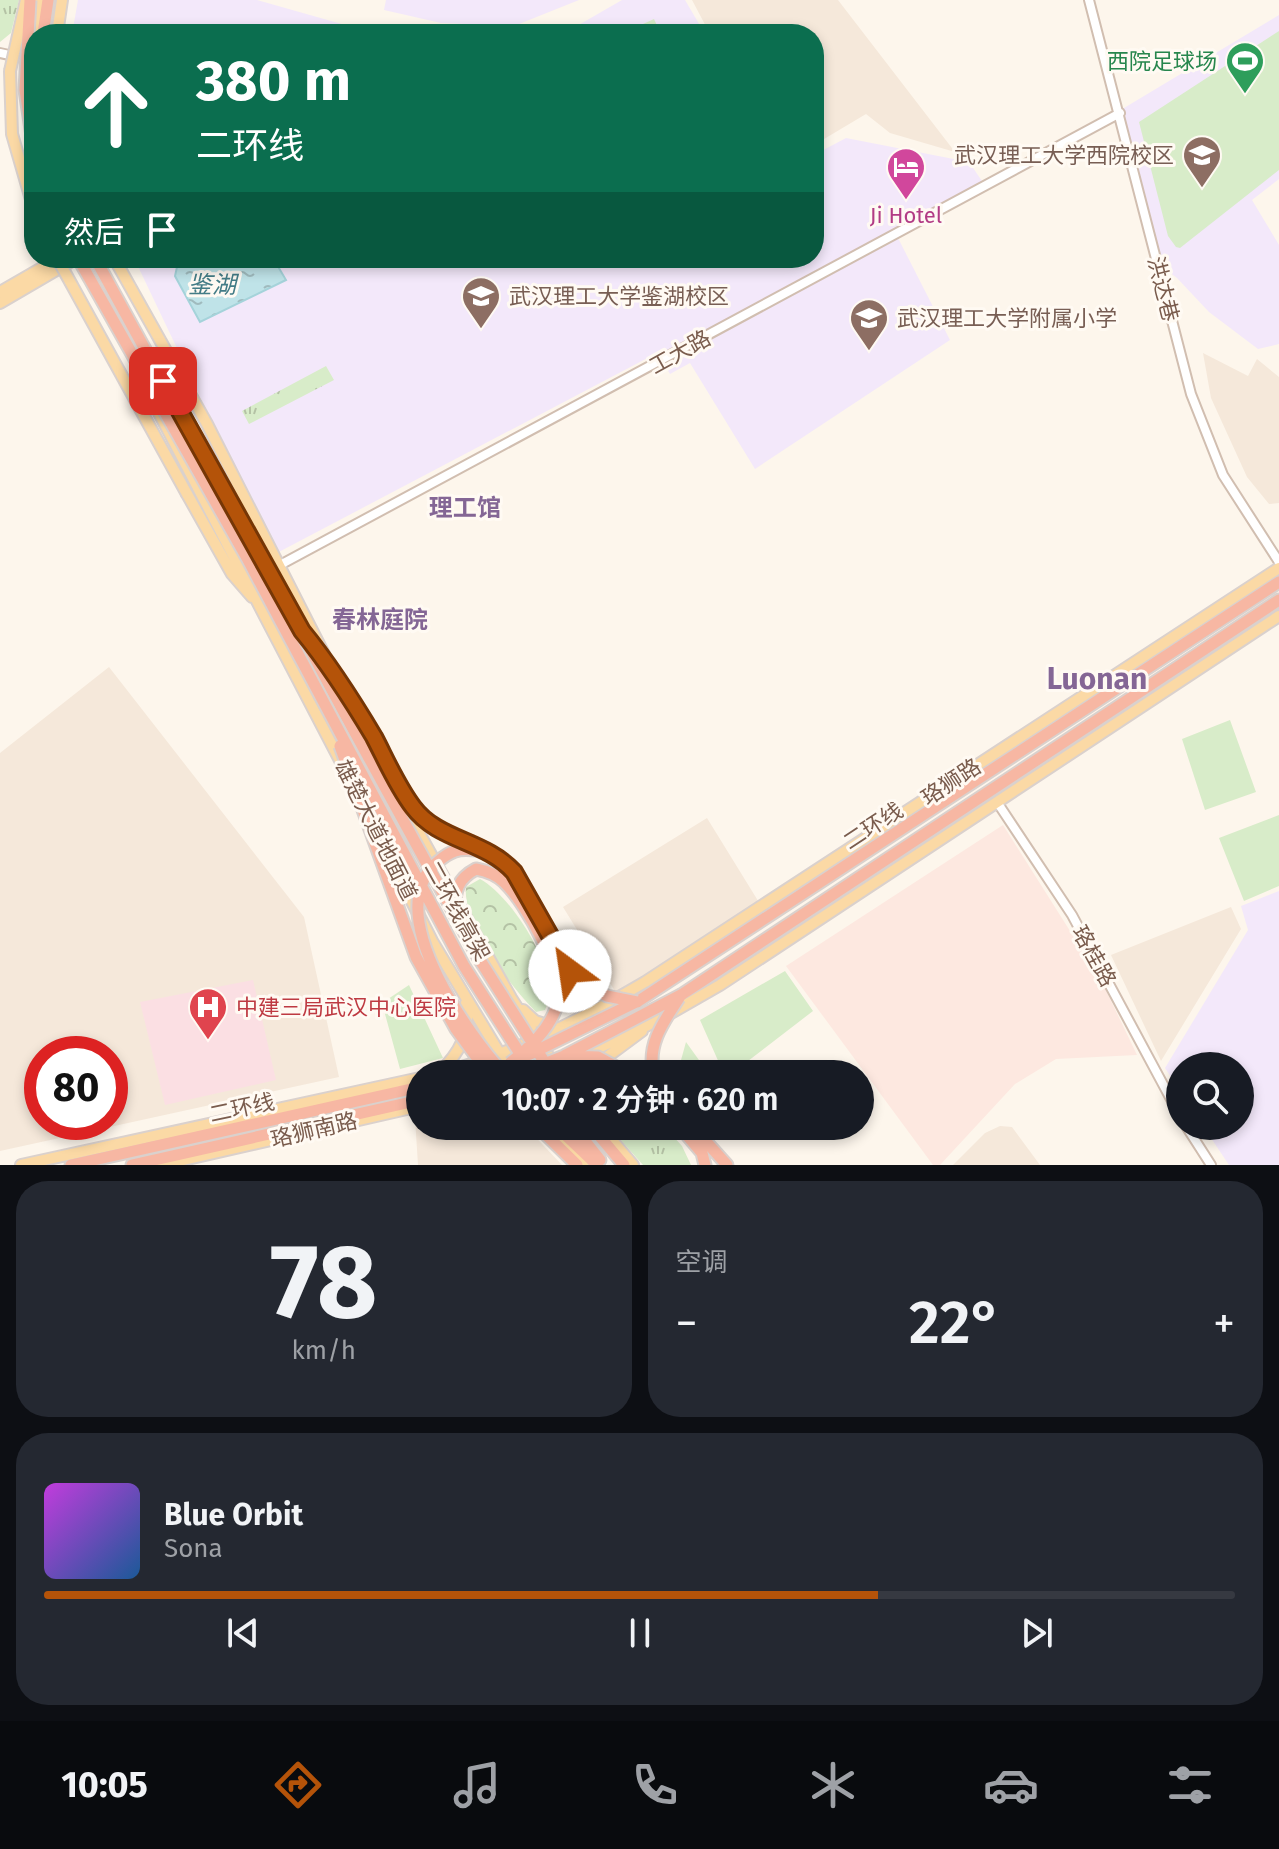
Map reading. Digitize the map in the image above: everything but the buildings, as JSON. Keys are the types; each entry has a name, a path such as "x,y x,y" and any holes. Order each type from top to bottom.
{"highway":[{"path":"27,24 28,0"},
{"path":"44,24 48,0"},
{"name":"二环线高架","path":"84,268 247,558 464,966 524,1060"},
{"path":"101,268 451,908 548,1060"},
{"name":"二环线","path":"521,1060 637,1002 1279,582"},
{"name":"二环线","path":"554,1060 681,995 1279,600"},
{"path":"302,631 329,665 413,807 437,830 490,851 514,872 578,979 607,996 637,1002"},
{"path":"331,719 416,957 456,1029 479,1060"},
{"path":"490,851 460,850 444,857 424,878 417,904 423,936 444,987 482,1047 498,1060"},
{"path":"451,908 461,879 476,869 490,872 517,897 553,963 559,994 553,1016 539,1036 514,1060"},
{"path":"653,1060 655,1041 681,995"},
{"path":"564,1056 598,1057 603,1060"},
{"name":"二环线","path":"71,1165 406,1090"},
{"path":"132,1165 406,1106"},
{"path":"551,1140 577,1165"},
{"path":"571,1140 597,1165"},
{"path":"584,1140 605,1165"},
{"path":"603,1140 624,1165"},
{"path":"691,1140 702,1153 705,1165"},
{"path":"705,1140 727,1165"}],"main road":[{"path":"24,179 15,151 10,117 10,71 22,5 28,0"},
{"path":"37,24 39,0"},
{"path":"58,24 62,0"},
{"path":"0,292 41,268"},
{"path":"0,303 61,268"},
{"path":"63,268 202,523 232,574 261,607"},
{"name":"雄楚大道地面道","path":"83,268 432,941 503,1060"},
{"name":"雄楚大道地面道","path":"120,268 207,424 368,740 511,998 549,1060"},
{"name":"珞狮路","path":"538,1041 645,982 1279,568"},
{"name":"珞狮路","path":"580,1060 646,1027 807,930 1279,616"},
{"path":"451,1060 459,1051 467,1030 464,997"},
{"path":"511,998 542,1024 567,1026"},
{"path":"600,1060 634,1041 646,1027"},
{"path":"515,1060 538,1041"},
{"name":"珞狮南路","path":"21,1165 406,1081"},
{"name":"珞狮南路","path":"161,1165 406,1106"},
{"path":"561,1140 583,1165"},
{"path":"612,1140 633,1165"}],"street":[{"name":"洪达巷","path":"1089,0 1170,320 1210,448 1241,506 1279,562"},
{"path":"0,53 24,54"},
{"name":"工大路","path":"280,565 1120,113"},
{"name":"珞桂路","path":"997,802 1072,915 1166,1090"},
{"path":"1195,1140 1211,1165"}],"shaded area":[{"path":"78,0 257,0 342,24 74,24"},
{"path":"386,0 579,0 519,24 441,23 384,10"},
{"path":"622,0 685,0 699,24 580,24"},
{"path":"692,0 838,0 955,152 890,133 866,114 824,139 824,24 705,24"},
{"name":"武汉理工大学西院校区","path":"1279,15 1279,179 1252,200 1279,245 1279,344 1258,349 1209,312 1177,278 1156,262 1119,111"},
{"name":"武汉理工大学鉴湖校区","path":"846,138 969,162 984,184 898,238 950,340 755,469 690,363 670,374 657,353 275,554 139,268 824,268 824,150"},
{"path":"1203,353 1248,376 1257,359 1279,377 1279,503 1269,504 1247,477 1211,398"},
{"path":"109,667 304,917 339,1077 128,1123 128,1036 24,1036 24,1140 50,1140 0,1151 0,753"},
{"path":"707,818 760,904 616,993 563,907"},
{"path":"1003,825 1101,980 1137,1055 1056,1059 1015,1084 940,1165 933,1165 874,1085 874,1060 855,1060 786,966"},
{"path":"1279,891 1279,1165 1229,1165 1212,1140 1254,1140 1254,1052 1175,1052 1248,930 1241,906"},
{"path":"1231,907 1241,929 1161,1061 1111,955"},
{"name":"中建三局武汉中心医院","path":"253,980 276,1080 165,1105 140,1002"},
{"path":"1000,1126 1012,1127 1040,1165 953,1165 985,1133"},
{"path":"416,1140 538,1140 562,1165 418,1165"}],"green space":[{"path":"0,0 19,0 11,33 0,42"},
{"path":"1279,31 1279,170 1180,248 1176,247 1168,236 1139,122"},
{"path":"326,366 334,380 249,424 242,411"},
{"path":"1230,720 1256,792 1205,810 1182,739"},
{"path":"1279,815 1279,886 1244,901 1219,838"},
{"path":"480,879 506,902 541,958 549,995 545,1010 536,1012 526,1001 480,936 467,902 466,887"},
{"path":"785,971 813,1011 749,1060 718,1060 700,1020"},
{"path":"409,985 443,1058 406,1060 406,1067 400,1069 382,1003"},
{"path":"686,1042 699,1060 681,1060"},
{"path":"621,1140 677,1140 691,1165 643,1165"}],"water":[{"name":"鉴湖","path":"177,268 279,268 286,280 200,322 175,276"}],"place":[{"name":"西院足球场","path":"1245,95"},
{"name":"武汉理工大学西院校区","path":"1202,189"},
{"name":"Ji Hotel","path":"906,201"},
{"name":"武汉理工大学鉴湖校区","path":"481,330"},
{"name":"武汉理工大学附属小学","path":"869,352"},
{"name":"中建三局武汉中心医院","path":"208,1041"}],"district":[{"name":"理工馆","path":"465,508"},
{"name":"春林庭院","path":"380,620"},
{"name":"Luonan","path":"1097,679"}],"route":[{"path":"163,381 302,631 329,665 413,807 437,830 473,842 504,860 514,872 570,971"}]}
